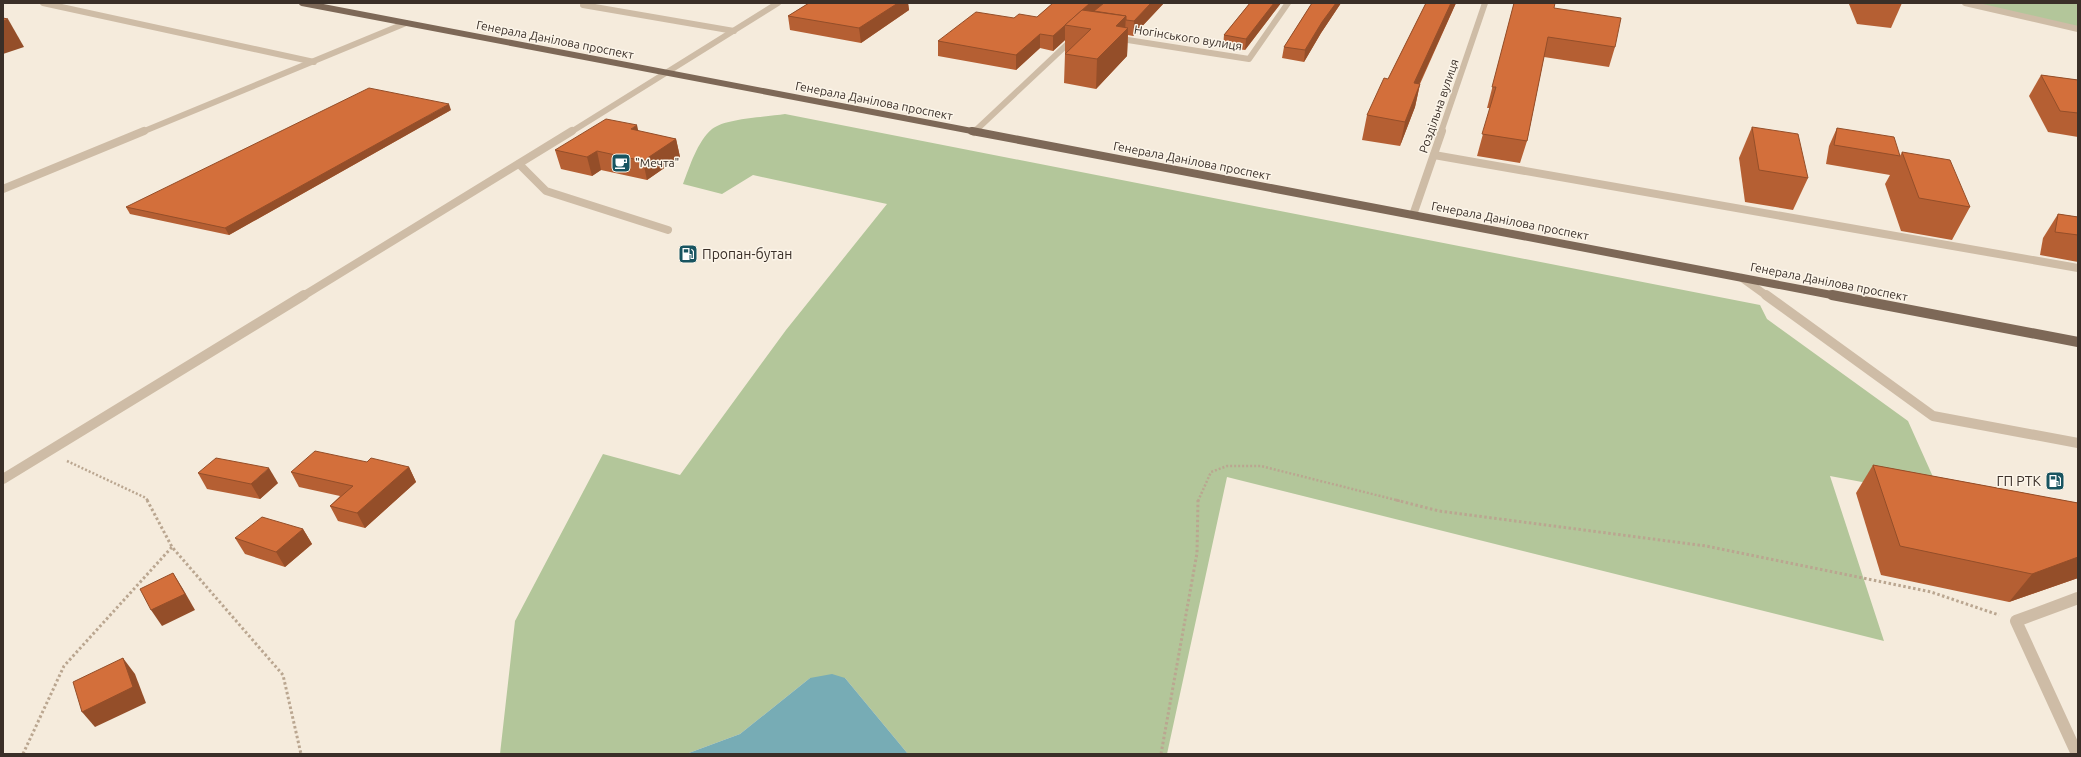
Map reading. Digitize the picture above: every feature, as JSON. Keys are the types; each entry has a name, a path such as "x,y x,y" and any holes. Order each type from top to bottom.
{"main road":[{"name":"Генерала Данілова проспект","path":"302,3 666,74 2078,342"}],"street":[{"path":"43,3 314,62"},
{"path":"3,479 666,74 778,3"},
{"name":"Ногінського вулиця","path":"1111,37 1249,59 1288,3"},
{"name":"Роздільна вулиця","path":"1413,215 1485,3"},
{"path":"1965,3 2078,29"},
{"path":"583,5 734,31"},
{"path":"3,189 406,23"},
{"path":"974,132 1080,32"},
{"path":"1434,155 2078,268"},
{"path":"519,164 546,191 668,230"},
{"path":"1742,278 1932,416 2078,443"},
{"path":"2077,754 2016,620 2078,598"}],"path":[{"path":"48,452 146,498 172,547 283,675 301,754"},
{"path":"1161,754 1197,553 1198,499 1211,472 1227,466 1261,466 1439,510 1706,546 1931,592 2016,620"},
{"path":"23,754 64,666 172,547"}],"green space":[{"path":"1962,3 2078,3 2078,29"},
{"path":"785,114 1760,305 1767,319 1908,421 1942,497 1830,476 1884,641 1227,477 1167,754 908,754 845,678 810,678 740,734 686,754 500,754 515,621 603,454 680,475 786,330 887,204 753,175 722,194 683,184 698,147 712,129 718,125 736,120"}],"water":[{"path":"832,674 845,678 908,754 686,754 740,734 810,678"}],"building":[{"path":"809,3 898,3 859,28 788,16"},
{"path":"1053,3 1090,3 1053,36 1040,34 1016,55 938,41 976,12 1014,18 1019,14 1037,17"},
{"path":"1104,3 1151,3 1134,21 1126,20 1126,16 1094,11"},
{"path":"1250,3 1274,3 1246,39 1224,35"},
{"path":"1312,3 1336,3 1322,22 1305,50 1284,47"},
{"path":"1426,3 1451,3 1414,83 1420,84 1405,122 1367,115 1384,78 1388,79"},
{"path":"1514,3 1555,3 1554,8 1621,18 1615,47 1548,37 1527,141 1482,134 1496,87 1492,87"},
{"path":"1082,10 1126,16 1116,26 1128,28 1097,59 1065,54 1091,29 1065,25"},
{"path":"2041,75 2078,80 2078,113 2060,111"},
{"path":"369,88 449,104 225,228 126,207"},
{"path":"606,119 637,125 631,129 676,139 643,161 597,151 587,157 555,150"},
{"path":"1752,127 1798,134 1808,178 1759,170"},
{"path":"1837,128 1894,137 1900,156 1834,145"},
{"path":"1902,152 1950,160 1970,207 1919,198"},
{"path":"2058,214 2078,217 2078,235 2055,232"},
{"path":"315,451 367,462 371,458 409,467 357,513 330,506 353,486 291,472"},
{"path":"216,458 269,468 251,484 198,473"},
{"path":"1873,465 2078,503 2078,557 2032,574 1900,546"},
{"path":"262,517 303,529 276,552 235,538"},
{"path":"173,573 185,594 151,610 140,589"},
{"path":"123,658 133,687 82,712 73,682"}],"place":[{"name":"\"Мечта\"","path":"621,163"},
{"name":"Пропан-бутан","path":"688,254"},
{"name":"ГП РТК","path":"2055,481"}]}
